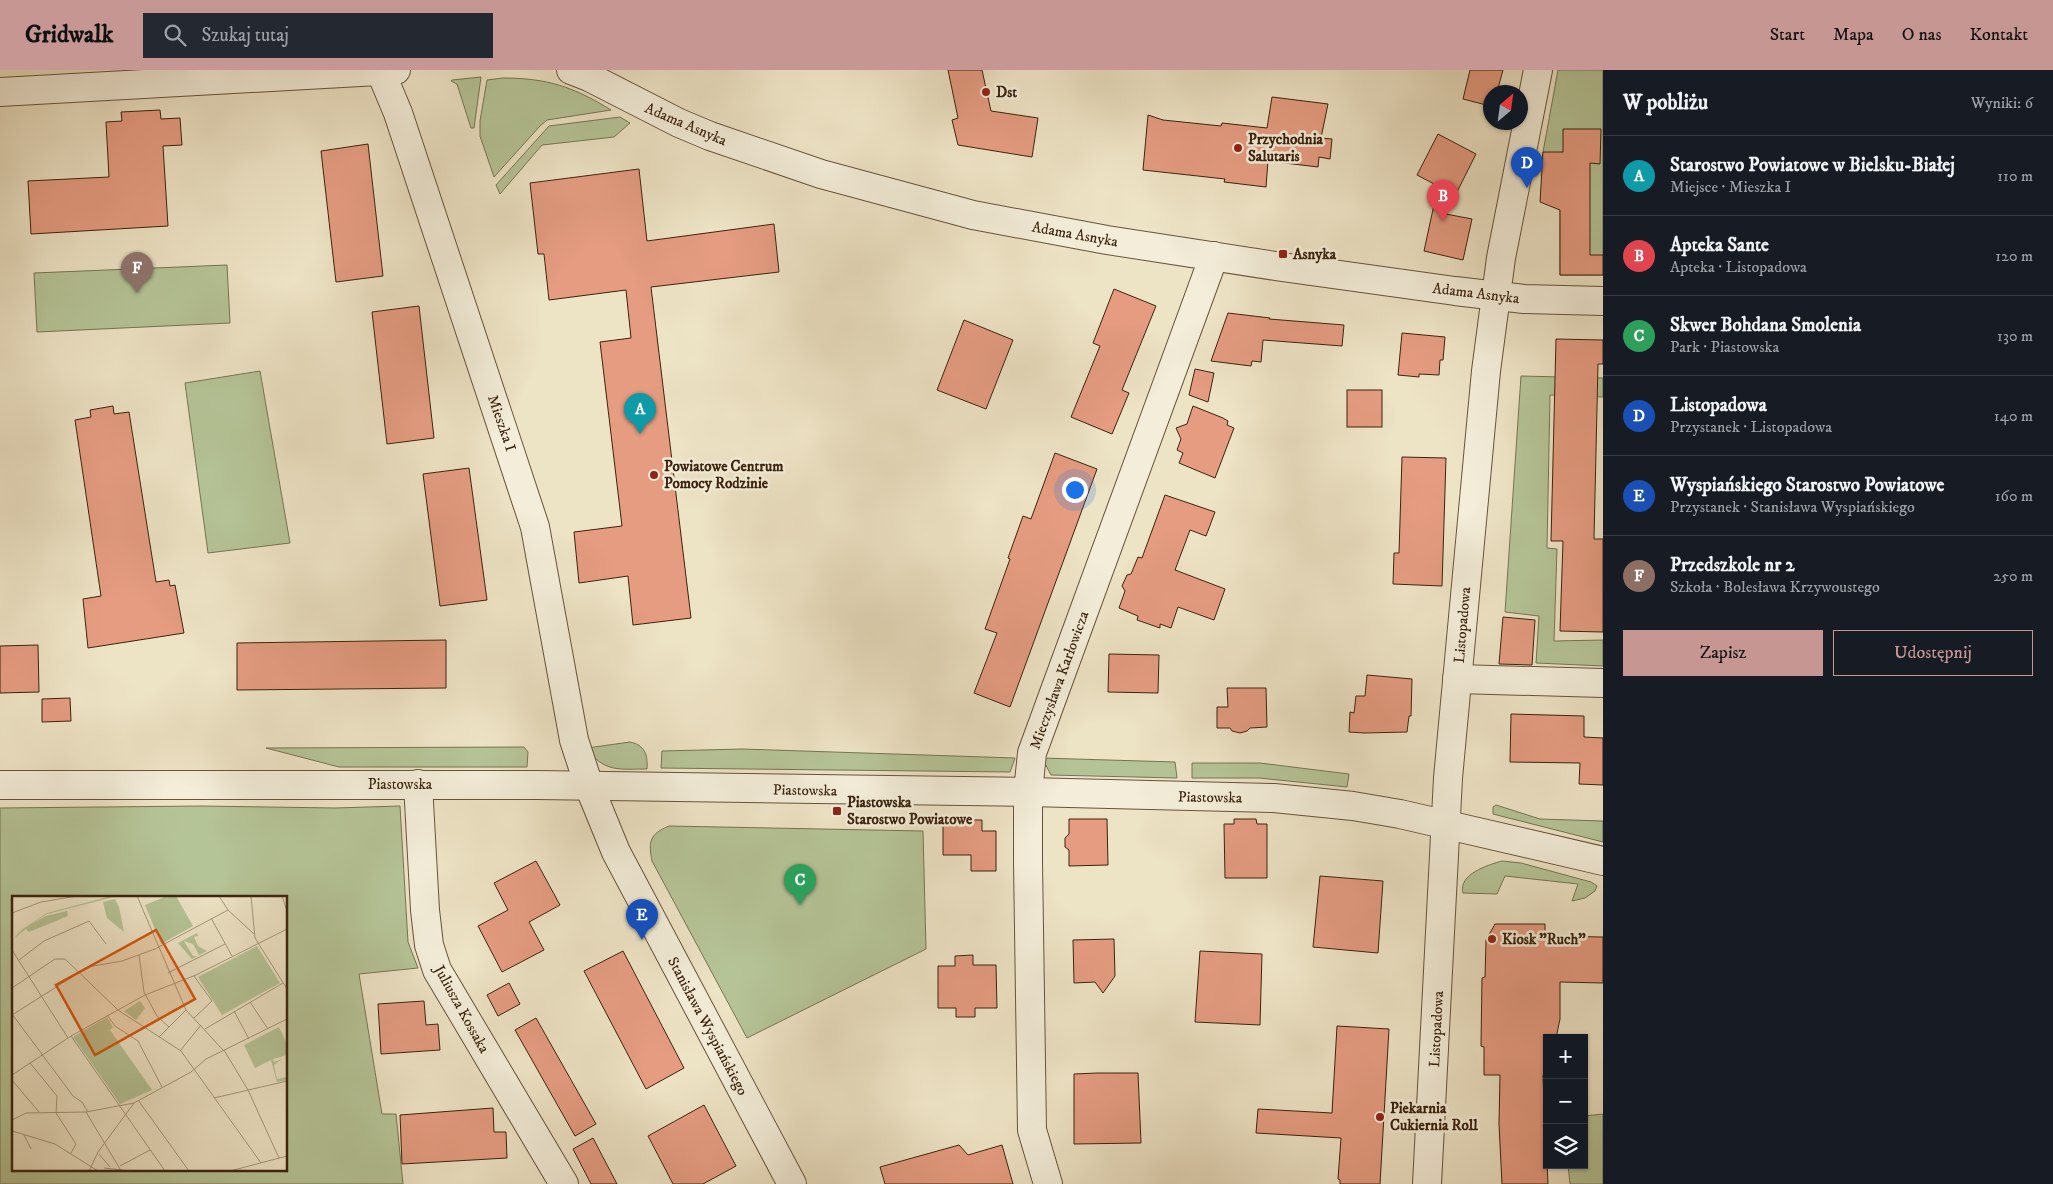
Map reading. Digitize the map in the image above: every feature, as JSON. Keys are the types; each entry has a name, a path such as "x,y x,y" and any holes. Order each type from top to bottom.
{"street":[{"path":"0,92 386,70"},
{"name":"Mieszka I","path":"386,70 398,112 535,527 574,740 589,786"},
{"name":"Adama Asnyka","path":"571,70 590,77 687,126 821,174 973,215 1107,240 1282,267 1494,296 1566,301 1603,301"},
{"name":"Listopadowa","path":"1427,1184 1448,778 1494,296 1538,70"},
{"name":"Mieczysława Karłowicza","path":"1048,1184 1032,1130 1028,792 1032,753 1214,256"},
{"path":"1457,679 1603,683"},
{"name":"Piastowska","path":"0,785 418,784 1028,792 1274,798 1353,806 1446,824 1603,861"},
{"name":"Juliusza Kossaka","path":"418,784 425,910 429,945 437,970 564,1184"},
{"name":"Stanisława Wyspiańskiego","path":"589,786 616,852 792,1184"}],"green space":[{"path":"1558,70 1603,70 1603,275 1560,275 1560,206 1541,199 1543,152"},
{"path":"481,77 474,128 471,128 457,84 451,81"},
{"path":"519,78 560,85 585,95 611,110 547,120 494,177 480,136 480,121 487,80"},
{"path":"620,117 630,123 614,137 542,145 500,194 496,185 549,126"},
{"path":"227,265 230,323 37,332 34,273"},
{"path":"260,371 290,543 208,553 185,383"},
{"path":"1521,376 1603,378 1603,397 1550,395 1547,548 1557,549 1554,641 1603,640 1603,666 1536,663 1539,616 1505,612"},
{"path":"630,742 635,743 644,751 647,759 647,769 621,769 606,766 599,762 587,748"},
{"path":"524,747 528,752 527,767 339,767 266,748"},
{"path":"742,749 1015,758 1010,772 661,768 662,751"},
{"path":"1042,758 1175,762 1177,778 1051,775"},
{"path":"1192,763 1260,763 1349,774 1347,787 1259,778 1192,778"},
{"path":"1496,805 1540,819 1603,821 1603,842 1493,814 1493,807"},
{"path":"201,806 335,808 400,806 408,942 418,968 359,974 382,1114 396,1114 403,1184 0,1184 0,808"},
{"path":"669,826 923,831 926,949 747,1038 652,861 650,848 652,839 654,835"},
{"path":"1502,861 1521,863 1591,882 1597,886 1595,891 1585,898 1572,901 1578,884 1505,876 1497,894 1463,893 1465,881 1475,871"},
{"path":"1603,1114 1603,1184 1570,1184 1568,1169 1588,1169 1588,1116"}],"building":[{"path":"948,70 982,70 991,111 1038,118 1032,157 958,145 952,120 958,118"},
{"path":"1470,70 1503,70 1499,85 1483,85 1483,104 1463,99"},
{"name":"Przychodnia Salutaris","path":"1272,97 1328,104 1321,138 1332,139 1330,159 1319,157 1318,167 1268,161 1266,187 1224,182 1225,179 1143,170 1148,115 1163,120 1221,126 1222,123 1267,128"},
{"path":"160,110 161,119 180,118 182,145 163,146 168,226 31,234 28,181 109,177 106,122 122,121 121,112"},
{"path":"1563,129 1601,129 1600,164 1590,163 1590,255 1603,255 1603,275 1560,275 1560,210 1540,202 1543,152 1563,152"},
{"path":"1438,134 1476,154 1446,214 1472,219 1463,260 1424,251 1438,186 1417,175"},
{"path":"368,144 383,276 336,282 321,151"},
{"path":"639,169 647,241 774,224 779,272 651,287 691,618 633,625 628,576 579,583 574,532 622,526 600,342 631,338 626,290 549,300 544,254 538,254 530,183"},
{"path":"1114,289 1156,306 1122,390 1129,393 1112,434 1071,417 1100,346 1093,343"},
{"path":"419,306 434,438 387,444 372,312"},
{"path":"1228,313 1269,319 1344,325 1342,346 1263,340 1261,362 1252,361 1251,366 1211,361"},
{"path":"964,320 1013,340 986,409 937,390"},
{"path":"1402,333 1445,337 1443,360 1440,360 1439,375 1419,374 1419,377 1398,375"},
{"path":"1556,339 1603,340 1603,364 1598,364 1594,539 1603,539 1603,632 1560,631 1563,541 1551,541"},
{"path":"1195,369 1214,373 1208,402 1189,395"},
{"path":"1347,390 1382,390 1382,427 1347,427"},
{"path":"113,406 114,414 129,412 156,582 169,580 170,586 175,585 184,633 88,648 83,599 101,596 75,420 91,417 90,410"},
{"path":"1193,406 1223,418 1228,421 1227,425 1234,428 1215,478 1179,463 1183,453 1177,450 1181,439 1176,428 1187,424"},
{"path":"1055,453 1097,469 1010,707 974,693 997,633 985,629 1023,516 1031,519"},
{"path":"1402,457 1446,458 1442,586 1393,584 1394,553 1399,553"},
{"path":"469,468 487,600 440,606 423,474"},
{"path":"1165,495 1215,512 1206,536 1190,530 1175,570 1225,589 1214,620 1178,607 1171,628 1160,624 1160,628 1137,620 1138,616 1119,608 1125,591 1122,586 1127,575 1131,574 1138,557 1142,558"},
{"path":"1503,617 1535,620 1532,665 1499,664"},
{"path":"446,640 446,688 237,690 237,643"},
{"path":"38,645 39,692 0,693 0,646"},
{"path":"1109,654 1159,655 1158,693 1108,692"},
{"path":"1367,675 1412,679 1411,716 1409,716 1407,732 1349,732 1350,712 1354,713 1356,696 1365,696"},
{"path":"1227,688 1266,688 1267,727 1250,728 1240,733 1232,731 1230,728 1217,728 1217,707 1228,707"},
{"path":"70,698 71,721 42,722 42,699"},
{"path":"1511,714 1584,716 1584,737 1603,738 1603,785 1579,784 1580,763 1510,762"},
{"path":"1069,819 1107,819 1108,865 1069,866 1069,850 1065,847 1065,838 1069,834"},
{"path":"1234,819 1256,819 1257,824 1267,824 1267,878 1225,878 1224,824 1234,824"},
{"path":"943,820 982,820 982,831 996,831 996,871 971,871 971,855 943,855"},
{"path":"536,861 560,905 529,922 544,950 502,972 478,926 508,910 494,883"},
{"path":"1320,876 1383,881 1378,953 1313,947"},
{"path":"1495,924 1545,924 1545,936 1603,937 1603,983 1560,982 1560,1019 1557,1034 1543,1034 1543,1169 1547,1169 1548,1184 1502,1184 1499,1124 1500,1075 1484,1075 1484,1047 1481,1046 1482,978 1485,977 1486,940"},
{"path":"1114,939 1115,976 1103,993 1095,982 1074,983 1073,940"},
{"path":"623,951 684,1068 646,1089 584,971"},
{"path":"1200,951 1262,954 1260,1025 1195,1022"},
{"path":"973,955 973,965 996,965 997,1008 975,1008 975,1017 956,1017 956,1008 938,1008 938,966 955,966 955,956"},
{"path":"509,983 520,1004 498,1016 487,995"},
{"path":"424,1001 426,1025 438,1024 440,1050 381,1054 378,1004"},
{"path":"536,1018 596,1124 575,1136 515,1030"},
{"path":"1337,1026 1389,1029 1380,1184 1340,1184 1338,1179 1341,1138 1256,1133 1258,1109 1332,1113"},
{"path":"1138,1073 1141,1143 1074,1144 1074,1074"},
{"path":"704,1105 736,1166 703,1184 673,1184 648,1136"},
{"path":"493,1108 494,1132 506,1132 507,1158 402,1164 400,1115"},
{"path":"593,1138 617,1184 591,1184 573,1149"},
{"path":"959,1145 968,1155 1002,1145 1013,1184 885,1184 880,1167"}],"place":[{"name":"Dst","path":"986,92"},
{"name":"Przychodnia Salutaris","path":"1238,148"},
{"name":"Listopadowa","path":"1527,188"},
{"name":"Apteka Sante","path":"1443,221"},
{"name":"Asnyka","path":"1283,254"},
{"name":"Przedszkole nr 2","path":"137,293"},
{"name":"Starostwo Powiatowe w Bielsku-Białej","path":"640,434"},
{"name":"Powiatowe Centrum Pomocy Rodzinie","path":"654,475"},
{"name":"Piastowska Starostwo Powiatowe","path":"837,811"},
{"name":"Skwer Bohdana Smolenia","path":"800,905"},
{"name":"Kiosk \"Ruch\"","path":"1492,939"},
{"name":"Wyspiańskiego Starostwo Powiatowe","path":"642,940"},
{"name":"Piekarnia Cukiernia Roll","path":"1380,1117"}]}
